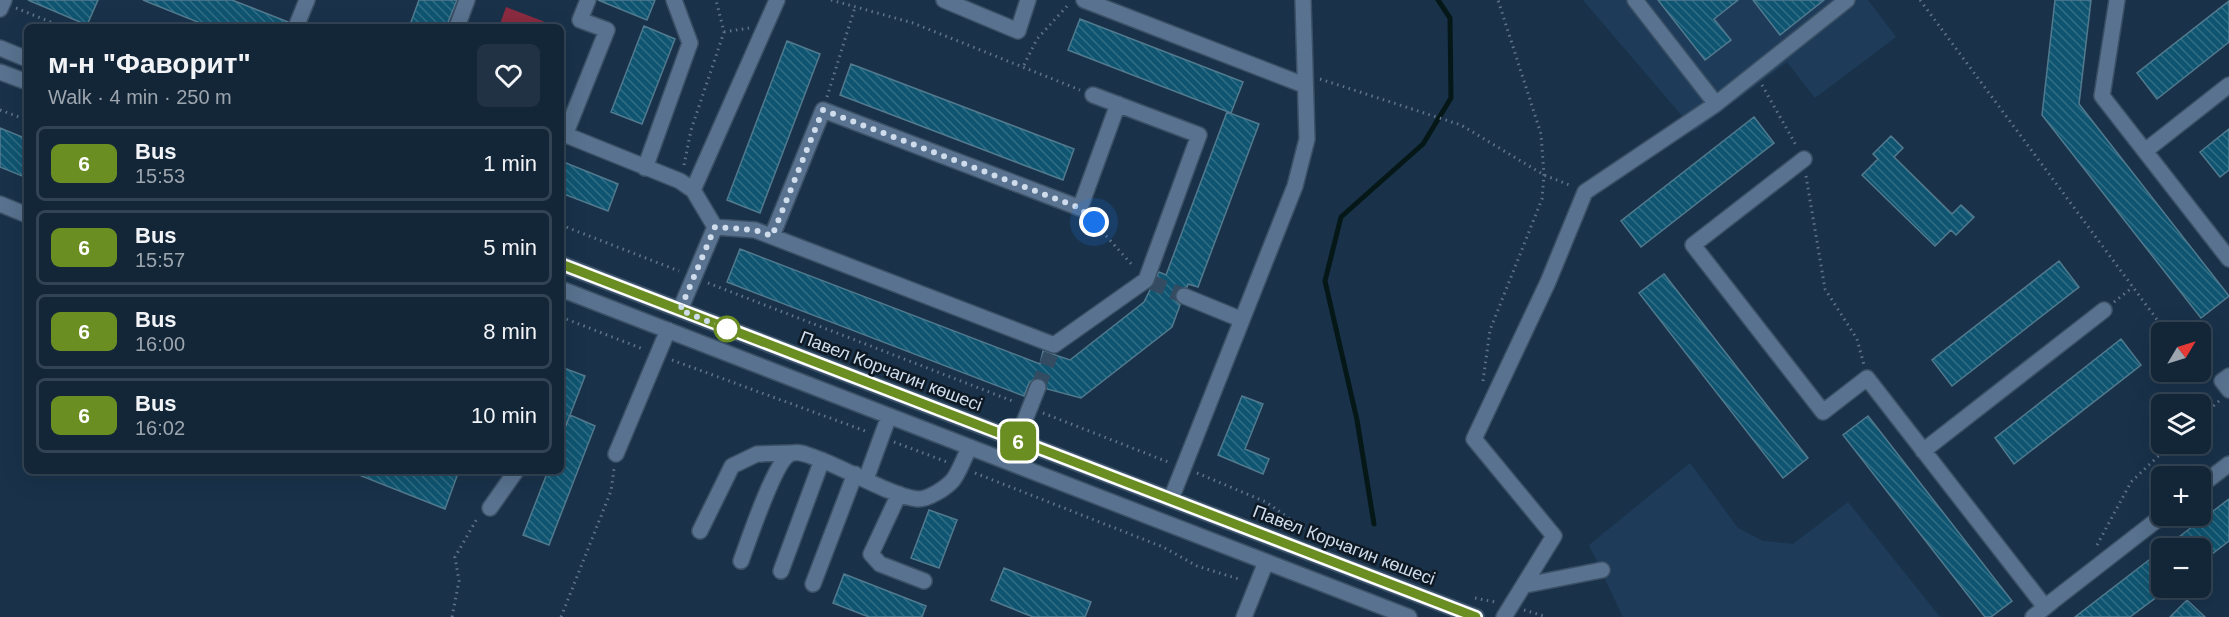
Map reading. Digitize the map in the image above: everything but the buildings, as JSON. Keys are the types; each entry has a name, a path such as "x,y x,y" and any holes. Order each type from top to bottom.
{"street":[{"path":"458,24 467,0"},
{"path":"564,132 607,30 580,20 588,0"},
{"path":"645,168 690,43 674,0"},
{"path":"686,186 777,0"},
{"path":"944,0 1018,31 1028,0"},
{"path":"1084,0 1304,80"},
{"path":"1171,499 1240,319 1295,186 1306,139 1303,0"},
{"path":"1635,0 1716,104"},
{"path":"1508,611 1554,536 1474,439 1548,282 1585,192 1716,104 1847,0"},
{"path":"2117,0 2102,96 2229,259"},
{"path":"297,24 305,1"},
{"path":"0,48 24,58"},
{"path":"0,72 24,81"},
{"path":"2145,151 2229,85"},
{"path":"715,227 755,230 772,236 1053,350 1149,281 1199,135 1093,95"},
{"path":"772,236 823,110 1080,208 1118,104"},
{"path":"564,134 686,186 715,227"},
{"path":"1804,159 1693,245 1823,412 1867,378 2045,607 2053,601"},
{"path":"0,204 24,214"},
{"path":"680,310 715,227"},
{"name":"Павел Корчагин көшесі","path":"564,265 1171,499 1442,611 1476,617"},
{"path":"564,290 1409,617"},
{"path":"1184,296 1240,319"},
{"path":"1923,451 2104,310"},
{"path":"616,454 668,330"},
{"path":"850,401 858,379"},
{"path":"1017,440 1038,387"},
{"path":"813,584 889,416"},
{"path":"700,531 732,466 757,454 798,452 822,460 899,494 919,499 940,491 953,480 970,447"},
{"path":"741,561 767,494 783,460 790,453"},
{"path":"781,571 822,460"},
{"path":"2211,478 2229,464"},
{"path":"490,508 513,474"},
{"path":"899,494 871,554 880,564 924,581"},
{"path":"2033,617 2151,525"},
{"path":"1244,617 1266,562"},
{"path":"1526,585 1602,570"}],"path":[{"path":"686,186 691,129 724,32 716,0"},
{"path":"831,0 913,23 1093,95"},
{"path":"1023,66 1037,39 1072,0"},
{"path":"1482,385 1490,330 1542,199 1544,175 1541,134 1498,0"},
{"path":"1920,0 2159,322"},
{"path":"2,4 55,24"},
{"path":"823,110 855,7"},
{"path":"724,32 766,25"},
{"path":"1755,73 1804,159 1825,289 1857,339 1867,378"},
{"path":"1304,80 1417,110 1461,125 1544,175 1585,192"},
{"path":"0,110 24,119"},
{"path":"1080,208 1149,281"},
{"path":"564,226 1266,502 1310,533 1340,546"},
{"path":"2104,310 2133,287"},
{"path":"564,318 960,467 1163,547 1197,566 1257,585"},
{"path":"2211,408 2221,399 2227,382"},
{"path":"561,617 610,490 616,454"},
{"path":"2091,551 2131,482 2160,454"},
{"path":"452,617 459,581 455,557 478,517 490,508"},
{"path":"1470,597 1508,611 1547,617"}],"shaded area":[{"path":"1583,0 1868,0 1896,37 1815,98 1787,62 1695,131"},
{"path":"506,7 550,24 500,24"},
{"path":"1690,463 1738,528 1763,541 1793,544 1848,502 1940,617 1623,617 1589,545"}],"waterway":[{"path":"1374,524 1357,420 1325,281 1341,217 1423,144 1451,98 1450,18 1438,0"}],"tunnel":[{"path":"1151,282 1184,296"},
{"path":"1038,387 1051,354"}],"bus line":[{"name":"6","path":"564,265 1476,617"}],"route":[{"path":"727,329 680,310 693,277 715,227 755,230 772,236 823,110 1080,208 1094,222"}]}
